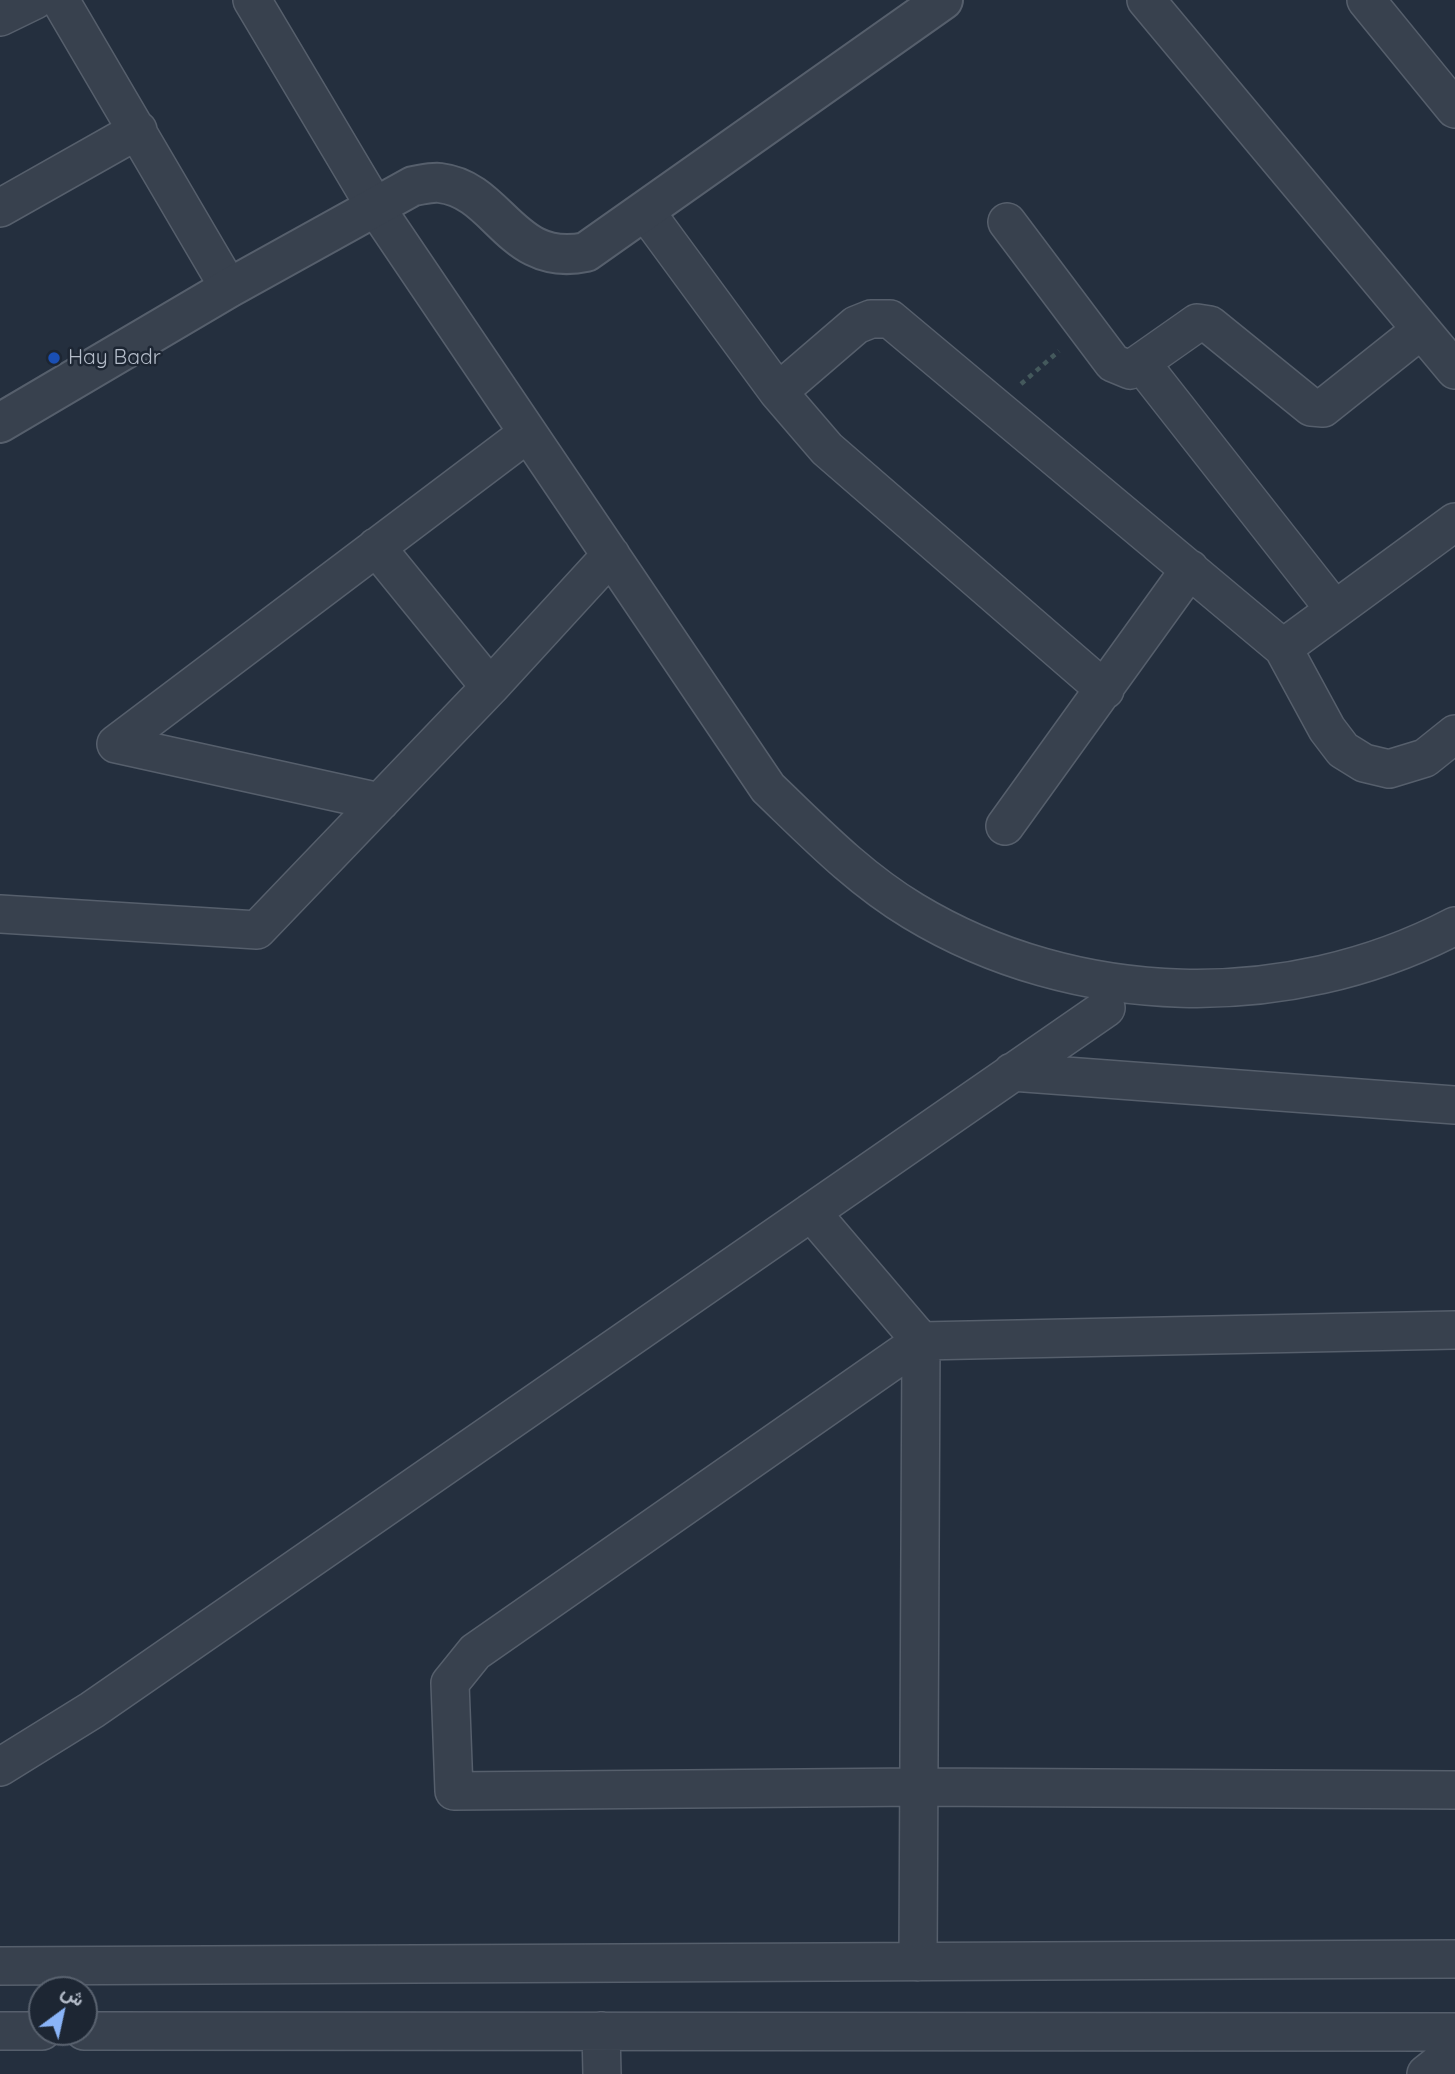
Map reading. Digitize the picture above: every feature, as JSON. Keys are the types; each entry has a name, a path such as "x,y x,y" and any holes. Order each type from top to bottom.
{"street":[{"path":"0,17 35,0"},
{"path":"60,0 229,288"},
{"path":"253,0 374,205 768,788 857,871 912,911 992,952 1083,978 1142,988 1226,989 1362,964 1426,941 1455,926"},
{"path":"0,423 229,288 374,205 413,186 439,183 465,190 541,251 562,257 586,252 943,0"},
{"path":"1146,0 1455,370"},
{"path":"1366,0 1455,109"},
{"path":"0,208 138,130"},
{"path":"645,211 778,392 827,449 1105,690"},
{"path":"1007,222 1121,369 1130,370 1142,363 1196,323 1210,325 1311,407 1323,408 1421,330"},
{"path":"778,392 856,325 871,319 890,319 997,405 1062,465 1283,648 1327,729 1343,750 1364,763 1389,769 1425,758 1455,734"},
{"path":"1142,363 1335,610"},
{"path":"380,802 116,744 528,433"},
{"path":"1283,648 1455,522"},
{"path":"376,547 490,687"},
{"path":"0,914 257,930 490,687 611,555"},
{"path":"1005,826 1190,569"},
{"path":"0,1768 103,1702 1106,1008"},
{"path":"1012,1072 1455,1105"},
{"path":"811,1212 921,1341 918,1962"},
{"path":"1455,1330 921,1341 475,1652 450,1683 454,1791 920,1787 1455,1790"},
{"path":"0,1966 1455,1959"},
{"path":"0,2031 28,2031"},
{"path":"98,2031 1455,2032"},
{"path":"601,2031 602,2074"},
{"path":"1426,2074 1455,2052"}],"path":[{"path":"997,405 1087,326"}],"place":[{"name":"Hay Badr","path":"54,358"}]}
